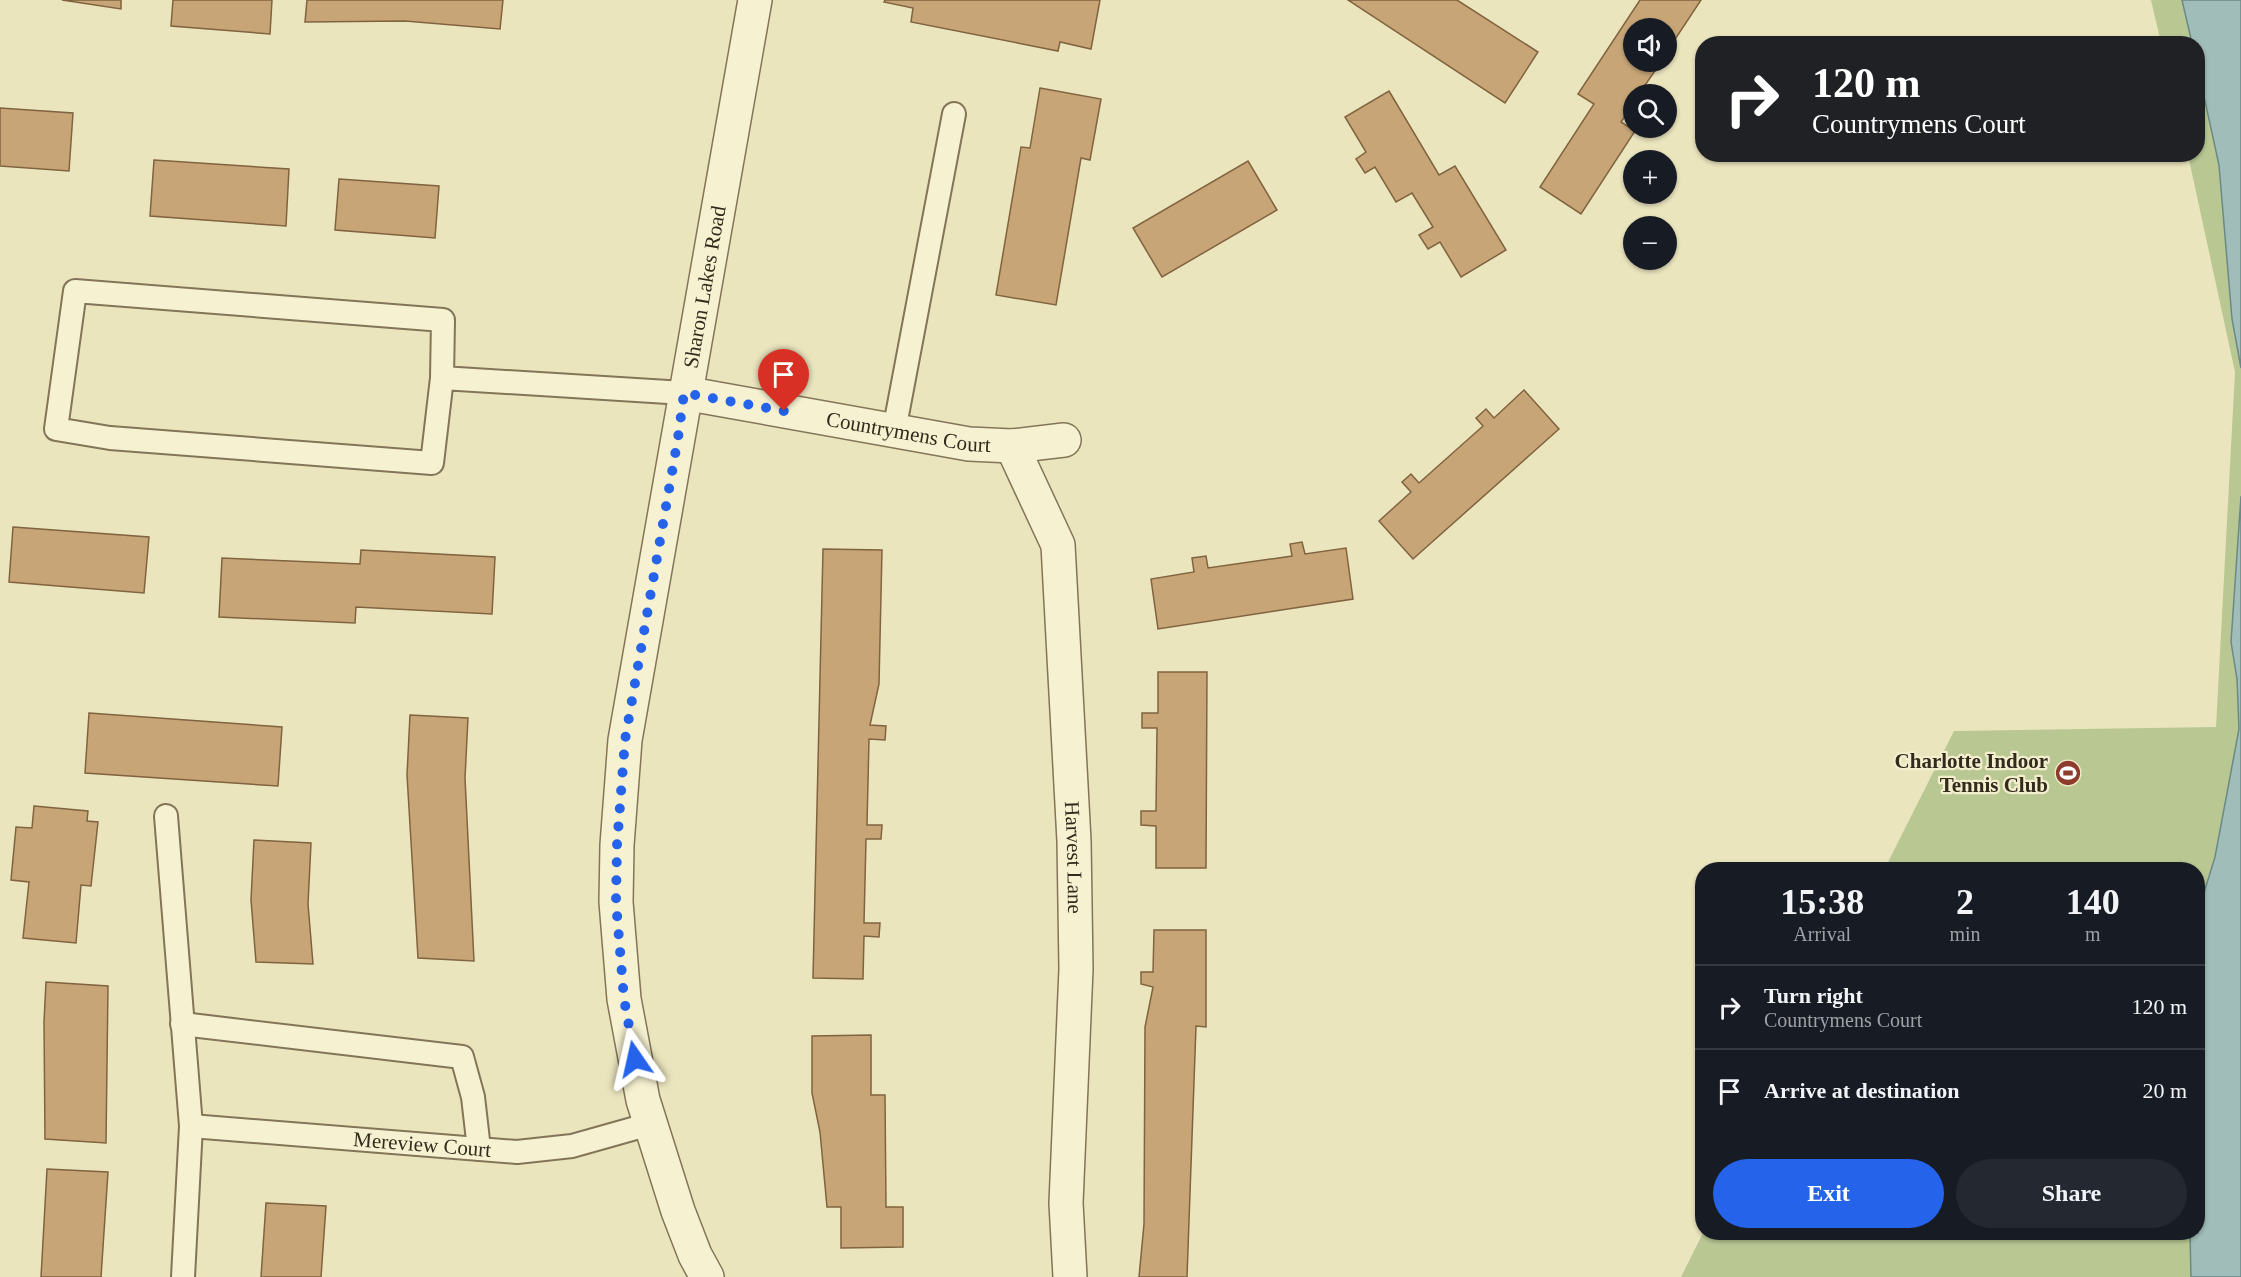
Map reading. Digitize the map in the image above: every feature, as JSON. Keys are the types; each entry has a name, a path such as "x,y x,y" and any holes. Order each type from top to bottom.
{"street":[{"name":"Sharon Lakes Road","path":"707,1277 695,1255 678,1211 643,1100 624,999 616,902 617,845 625,740 754,0"},
{"name":"Countrymens Court","path":"684,393 969,444 1012,446 1064,440"},
{"name":"Harvest Lane","path":"1012,446 1058,545 1074,841 1076,969 1066,1203 1070,1277"}],"lane":[{"path":"894,431 954,114"},
{"path":"75,291 442,320 442,378 432,463 110,438 56,429 75,291"},
{"path":"442,378 684,393"},
{"path":"166,816 191,1126 183,1277"},
{"path":"182,1024 462,1057 473,1097 479,1149"},
{"name":"Mereview Court","path":"191,1126 517,1152 572,1146 650,1124"}],"green space":[{"path":"2151,0 2241,0 2241,1277 1681,1277 1700,1240 2205,1240 2205,862 1888,862 1954,731 2216,727 2235,372 2190,162 2205,162 2205,36 2159,36"}],"water":[{"path":"2182,0 2241,0 2241,368 2232,319 2219,165 2205,101 2205,36 2190,36"},
{"path":"2241,496 2241,1277 2191,1277 2190,1240 2205,1240 2205,889 2215,857 2239,729 2237,679 2231,642"}],"building":[{"path":"62,0 121,0 121,9"},
{"path":"173,0 272,0 270,34 171,26"},
{"path":"307,0 503,0 500,29 405,21 305,22"},
{"path":"885,0 1100,0 1091,49 1060,42 1058,51 911,22 913,8 884,2"},
{"path":"1348,0 1457,0 1538,52 1505,103"},
{"path":"1640,0 1701,0 1677,36 1677,18 1628,18"},
{"path":"1623,26 1623,72 1654,72 1646,84 1623,84 1623,119 1621,122 1623,123 1623,138 1630,138 1581,214 1540,187 1594,104 1578,94"},
{"path":"1040,88 1101,99 1090,160 1081,158 1056,305 996,295 1021,147 1030,148"},
{"path":"1389,91 1439,175 1455,166 1506,250 1461,277 1440,242 1428,249 1419,235 1433,227 1412,193 1396,202 1375,167 1365,173 1356,159 1366,152 1345,117"},
{"path":"0,108 73,113 69,171 0,166"},
{"path":"154,160 289,169 286,226 150,216"},
{"path":"1248,161 1277,210 1162,277 1133,228"},
{"path":"339,179 439,186 435,238 335,230"},
{"path":"1524,390 1559,429 1413,559 1379,521 1411,492 1402,482 1411,474 1419,483 1483,426 1476,418 1486,409 1494,418"},
{"path":"13,527 149,537 144,593 9,582"},
{"path":"1302,542 1305,554 1346,548 1353,599 1158,629 1151,579 1194,572 1192,558 1206,556 1208,568 1292,556 1290,544"},
{"path":"823,549 882,550 879,684 870,725 886,726 885,740 869,739 867,825 882,825 881,839 866,839 864,923 880,923 879,937 864,936 863,979 813,978"},
{"path":"361,550 495,557 492,614 356,607 355,623 219,617 222,558 360,564"},
{"path":"1158,672 1207,672 1206,868 1156,868 1156,826 1141,825 1141,811 1156,811 1157,728 1142,728 1142,713 1158,713"},
{"path":"89,713 282,727 278,786 85,773"},
{"path":"410,715 468,718 465,778 474,961 418,958 407,775"},
{"path":"34,806 88,811 87,821 98,822 91,886 81,885 76,943 23,938 29,882 11,880 16,827 32,828"},
{"path":"254,840 311,843 308,904 313,964 256,962 251,900"},
{"path":"1154,930 1206,930 1206,1027 1196,1026 1187,1277 1139,1277 1144,1224 1145,1027 1153,987 1141,984 1141,972 1153,972"},
{"path":"46,982 108,986 106,1143 45,1139"},
{"path":"871,1035 871,1095 885,1095 886,1207 903,1207 903,1247 841,1248 841,1207 827,1207 820,1132 812,1093 812,1036"},
{"path":"47,1169 108,1172 101,1277 41,1277"},
{"path":"266,1203 326,1206 321,1277 261,1277"}],"place":[{"name":"Charlotte Indoor Tennis Club","path":"2068,773"}],"route":[{"path":"635,1059 624,999 616,902 617,845 625,740 684,393 784,411"}]}
